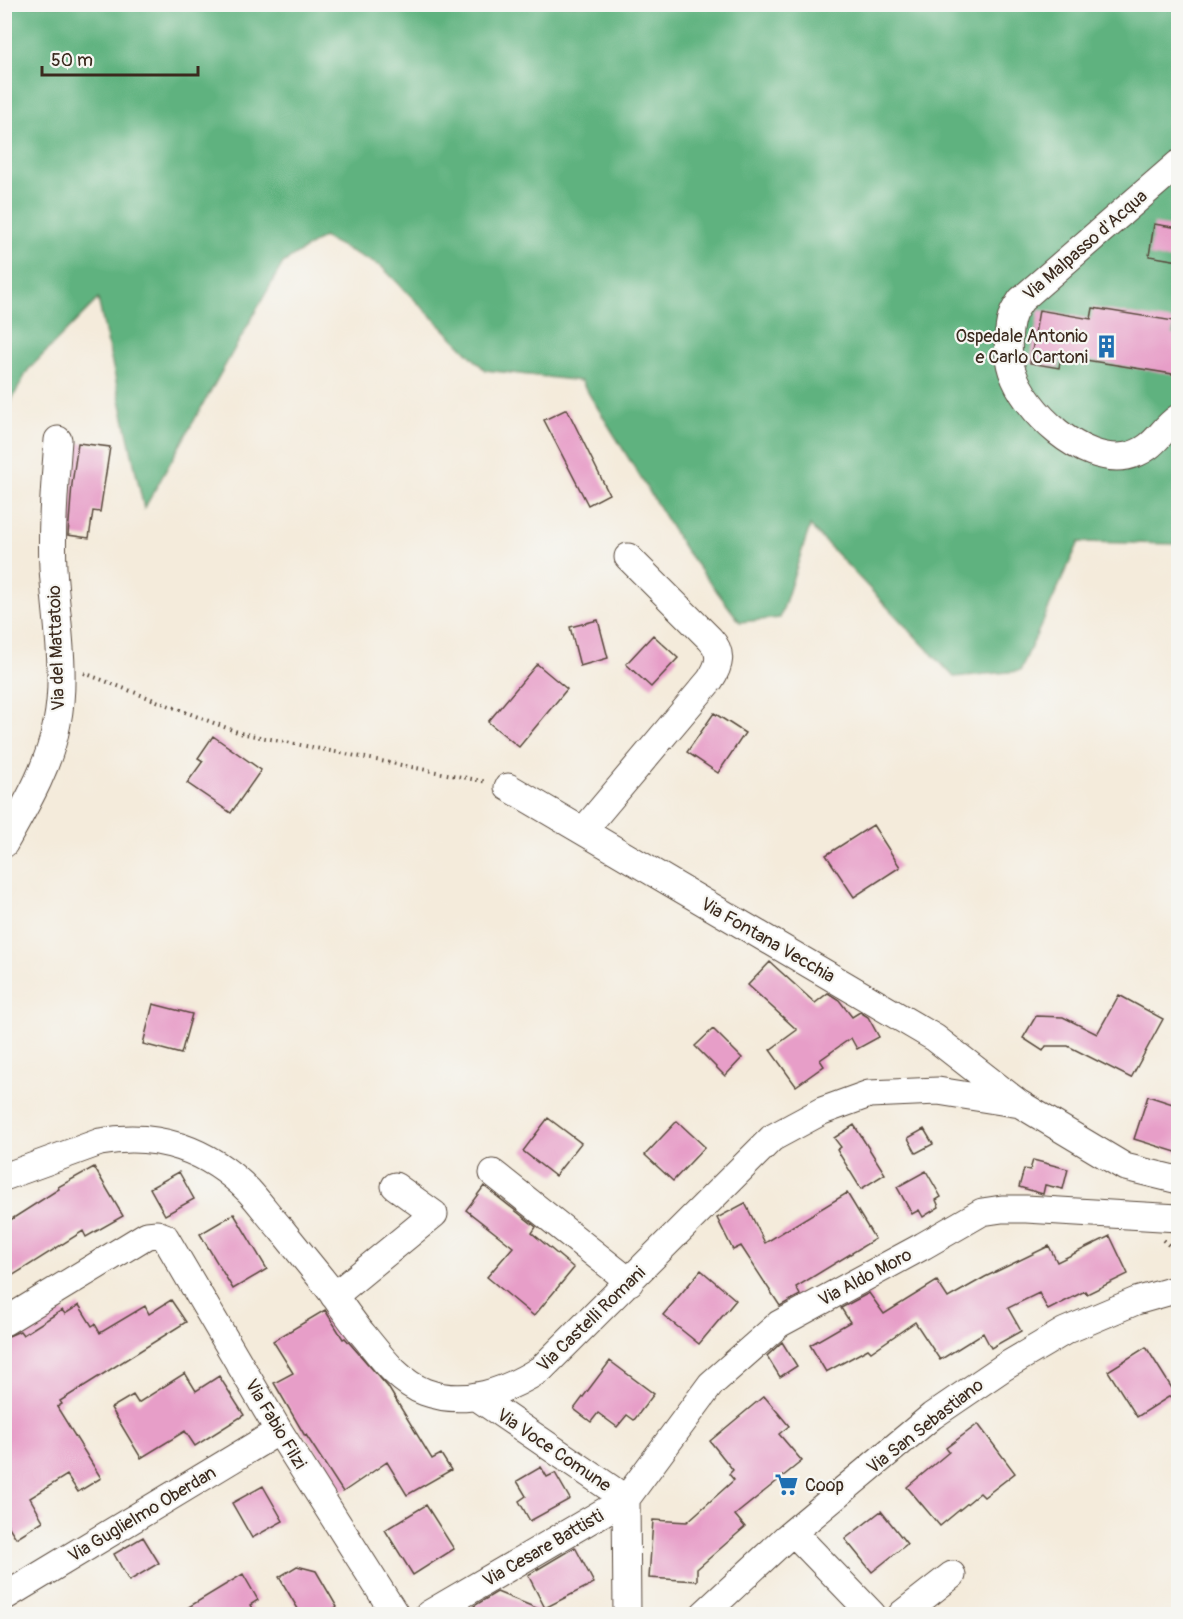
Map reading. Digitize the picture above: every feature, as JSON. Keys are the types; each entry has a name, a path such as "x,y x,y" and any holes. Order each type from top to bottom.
{"street":[{"name":"Via Malpasso d'Acqua","path":"1179,164 1021,300 1012,315 1009,335 1012,371 1039,415 1058,433 1082,449 1104,457 1127,456 1147,448 1179,418"},
{"name":"Via del Mattatoio","path":"4,844 34,791 52,746 58,720 60,664 52,537 58,440"},
{"path":"584,831 710,680 718,666 718,650 714,643 628,557"},
{"name":"Via Fontana Vecchia","path":"508,787 935,1038 1020,1104"},
{"name":"Via Castelli Romani","path":"4,1177 100,1142 114,1140 155,1140 184,1147 208,1158 249,1191 391,1369 405,1381 423,1391 439,1396 477,1397 498,1392 541,1369 772,1138 822,1111 869,1094 938,1091 1020,1104 1125,1167 1179,1180"},
{"path":"493,1173 630,1282"},
{"path":"334,1296 434,1214 395,1186"},
{"name":"Via Aldo Moro","path":"626,1499 711,1384 779,1324 982,1212 1026,1209 1179,1218"},
{"name":"Via Fabio Filzi","path":"4,1322 147,1235 158,1234 166,1239 279,1431 395,1614"},
{"name":"Via San Sebastiano","path":"704,1614 793,1532 932,1416 1004,1366 1065,1331 1136,1300 1179,1288"},
{"name":"Via Voce Comune","path":"477,1397 626,1499 627,1614"},
{"name":"Via Guglielmo Oberdan","path":"4,1597 279,1431"},
{"name":"Via Cesare Battisti","path":"429,1614 626,1499"},
{"path":"793,1532 872,1614"},
{"path":"902,1614 952,1575"}],"path":[{"path":"60,664 240,733 508,787"}],"green space":[{"path":"5,5 1178,5 1178,544 1079,542 1020,671 954,677 810,526 780,618 740,622 684,548 581,381 485,370 382,267 323,237 283,263 144,509 98,299 28,370 5,412"}],"building":[{"path":"1154,224 1179,228 1179,261 1149,256"},
{"name":"Ospedale Antonio e Carlo Cartoni","path":"1093,308 1174,321 1172,335 1179,336 1179,375 1061,356 1059,368 1030,363 1039,310 1091,319"},
{"path":"567,409 609,494 588,505 544,420"},
{"path":"78,443 110,447 100,512 93,511 89,538 68,535"},
{"path":"598,620 608,658 580,666 570,627"},
{"path":"653,635 678,658 651,687 626,664"},
{"path":"537,664 567,689 519,747 488,722"},
{"path":"714,713 745,733 718,773 687,752"},
{"path":"213,736 261,770 231,813 187,783 203,761 198,758"},
{"path":"873,825 900,867 854,897 826,855"},
{"path":"770,962 815,1003 828,993 839,1000 852,1017 860,1012 868,1017 879,1037 857,1049 851,1038 820,1060 824,1066 796,1086 770,1050 797,1030 748,985"},
{"path":"1119,995 1163,1019 1131,1078 1068,1046 1046,1046 1043,1051 1023,1038 1036,1016 1063,1017 1097,1034"},
{"path":"153,1004 192,1014 181,1054 143,1044"},
{"path":"713,1029 742,1058 725,1076 695,1046"},
{"path":"1148,1096 1179,1106 1179,1153 1134,1139"},
{"path":"548,1118 581,1143 555,1176 523,1151"},
{"path":"677,1121 705,1147 673,1181 645,1155"},
{"path":"854,1125 885,1174 861,1189 837,1150 841,1147 834,1138"},
{"path":"924,1129 933,1144 916,1153 908,1138"},
{"path":"1033,1160 1068,1169 1063,1189 1045,1185 1043,1194 1019,1187 1024,1169 1030,1170"},
{"path":"94,1167 123,1216 86,1237 83,1231 4,1281 4,1224 59,1189 58,1187"},
{"path":"926,1171 941,1197 936,1200 939,1207 923,1217 919,1210 912,1214 897,1187"},
{"path":"179,1172 194,1199 165,1215 150,1188"},
{"path":"484,1186 536,1227 532,1233 574,1268 534,1316 487,1277 513,1247 466,1210"},
{"path":"847,1193 875,1239 796,1287 800,1295 780,1306 741,1246 733,1250 717,1218 745,1203 765,1243"},
{"path":"234,1214 267,1269 233,1289 200,1234"},
{"path":"1110,1236 1128,1274 1087,1294 1085,1291 1048,1310 1039,1293 1008,1308 1021,1331 991,1348 983,1333 940,1360 915,1322 871,1352 868,1349 826,1372 810,1345 850,1322 841,1308 869,1293 884,1314 937,1281 948,1298 1049,1246 1057,1262"},
{"path":"701,1270 736,1300 699,1344 663,1315"},
{"path":"171,1300 186,1322 60,1401 62,1404 57,1407 101,1478 78,1492 67,1475 30,1498 43,1521 16,1538 4,1519 4,1338 20,1331 23,1335 62,1310 65,1314 79,1305 92,1326 95,1324 100,1333 145,1306 149,1314"},
{"path":"325,1310 343,1339 345,1338 388,1387 432,1459 441,1454 451,1470 407,1495 387,1462 343,1492 305,1436 274,1383 293,1373 273,1341"},
{"path":"782,1342 797,1366 780,1377 767,1356"},
{"path":"1146,1347 1175,1393 1137,1417 1108,1371"},
{"path":"610,1361 654,1394 634,1420 627,1415 617,1427 598,1413 591,1422 574,1409"},
{"path":"185,1373 196,1391 219,1376 244,1415 195,1446 185,1431 141,1458 111,1408 133,1395 138,1403"},
{"path":"764,1396 789,1426 779,1434 802,1461 735,1515 745,1527 697,1569 697,1581 649,1578 653,1520 687,1522 734,1480 729,1474 733,1470 710,1441"},
{"path":"978,1424 1015,1473 984,1497 980,1493 940,1526 907,1487 949,1452 946,1448"},
{"path":"541,1467 547,1477 555,1473 570,1499 530,1521 519,1501 526,1496 517,1481"},
{"path":"263,1486 283,1521 252,1538 232,1503"},
{"path":"426,1505 454,1549 413,1575 385,1530"},
{"path":"881,1511 907,1544 872,1572 845,1539"},
{"path":"143,1537 159,1563 129,1581 114,1554"},
{"path":"575,1547 594,1583 545,1608 528,1575"},
{"path":"297,1566 316,1571 337,1607 323,1614 301,1614 279,1577"},
{"path":"243,1574 258,1600 250,1605 256,1614 177,1614"},
{"path":"497,1592 551,1614 472,1612 474,1606"}],"place":[{"name":"Ospedale Antonio e Carlo Cartoni","path":"1106,346"},
{"name":"Coop","path":"787,1485"}]}
